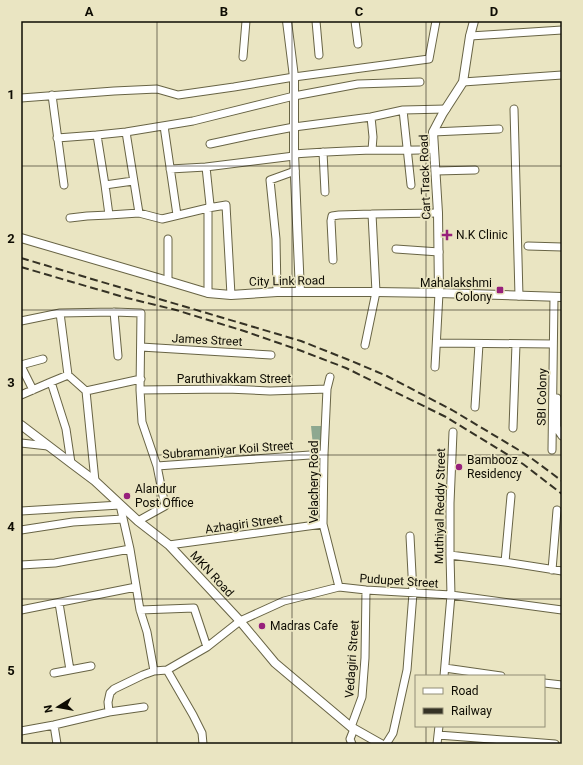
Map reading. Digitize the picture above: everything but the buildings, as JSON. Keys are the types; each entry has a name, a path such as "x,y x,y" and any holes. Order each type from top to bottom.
{"street":[{"path":"243,57 246,21"},
{"path":"288,21 294,76 294,155 300,292"},
{"path":"316,21 319,55"},
{"path":"355,21 358,44"},
{"path":"21,98 114,91 157,90 178,95 294,76 429,58 436,21"},
{"name":"Cart Track Road","path":"439,293 438,213 433,132 463,82 470,36 474,21"},
{"path":"470,36 562,30"},
{"path":"463,82 562,75"},
{"path":"58,138 97,136 193,121 294,96 358,84 420,82"},
{"path":"52,95 64,185"},
{"path":"210,144 294,127 371,117 403,110 446,109"},
{"path":"514,109 519,296"},
{"path":"403,110 411,185"},
{"path":"371,117 373,137 372,150"},
{"path":"164,126 177,215"},
{"path":"433,132 498,129"},
{"path":"126,132 139,212"},
{"path":"97,136 109,216"},
{"path":"170,170 206,167 323,152 372,150 408,151 434,149"},
{"path":"323,152 325,192"},
{"path":"206,167 210,205 208,208 208,293"},
{"path":"436,171 475,170"},
{"path":"277,292 276,239 270,180 295,171"},
{"path":"105,185 134,181"},
{"path":"70,218 109,216 139,212 162,219 226,205 231,295"},
{"path":"333,260 332,216 438,213"},
{"path":"365,345 376,292 372,214"},
{"name":"City Link Road","path":"21,238 208,293 231,295 277,292 376,292 558,297"},
{"path":"168,239 168,281"},
{"path":"528,246 562,247"},
{"path":"396,249 439,252"},
{"path":"435,367 439,293"},
{"name":"SBI Colony","path":"552,450 553,344 558,297"},
{"path":"562,309 559,309 557,426 562,436"},
{"path":"114,312 118,356"},
{"path":"21,321 60,313 114,312 141,314 140,390 142,422 157,466 164,506 138,522"},
{"path":"60,313 68,376 86,391 95,481"},
{"path":"436,343 553,344"},
{"path":"475,407 479,344"},
{"path":"513,428 516,344"},
{"name":"James Street","path":"141,348 271,355"},
{"path":"33,390 21,365 42,359"},
{"path":"21,395 68,376"},
{"name":"Velachery Road","path":"330,377 327,389 323,524 339,587"},
{"path":"86,391 141,379"},
{"path":"51,382 66,429 71,463"},
{"name":"Paruthivakkam Street","path":"140,390 227,389 270,391 327,389"},
{"name":"MKN Road","path":"21,425 95,481 138,522 169,545 240,621 275,663 353,728 381,744"},
{"name":"Muthiyal Reddy Street","path":"444,675 451,595 450,503 453,432"},
{"path":"21,443 48,446"},
{"name":"Subramaniyar Koil Street","path":"157,466 324,454"},
{"path":"505,562 510,496"},
{"path":"21,511 120,505 130,549 140,610 147,632 154,671"},
{"path":"552,570 557,510"},
{"path":"21,530 73,522 123,519"},
{"name":"Azhagiri Street","path":"169,545 323,524"},
{"path":"386,744 393,733 407,670 413,593 410,536"},
{"path":"21,565 55,563 130,549"},
{"path":"450,555 562,571"},
{"path":"21,610 136,587"},
{"name":"Pudupet Street","path":"167,670 207,647 240,621 284,601 339,587 451,595 562,610"},
{"name":"Vedagiri Street","path":"352,744 350,739 362,698 365,658 366,590"},
{"path":"59,603 70,670"},
{"path":"140,610 194,608 207,647"},
{"path":"54,673 91,666"},
{"path":"445,668 494,675"},
{"path":"109,712 108,702 110,693 114,689 154,671 167,670 202,733 203,744"},
{"path":"545,682 562,685"},
{"path":"21,731 109,712 144,707"},
{"path":"54,725 57,744"},
{"path":"437,744 439,727"},
{"path":"438,735 555,744"}],"shaded area":[{"path":"311,426 321,426 322,445 313,446"}],"railway":[{"path":"21,258 301,341 349,360 387,376 452,410 527,455 562,481"},
{"path":"21,267 127,298 176,310 244,331 346,368 446,417 523,464 562,494"}],"place":[{"name":"N.K Clinic","path":"447,235"},
{"name":"Mahalakshmi Colony","path":"500,290"},
{"name":"Bambooz Residency","path":"459,467"},
{"name":"Alandur Post Office","path":"127,496"},
{"name":"Madras Cafe","path":"262,626"}]}
